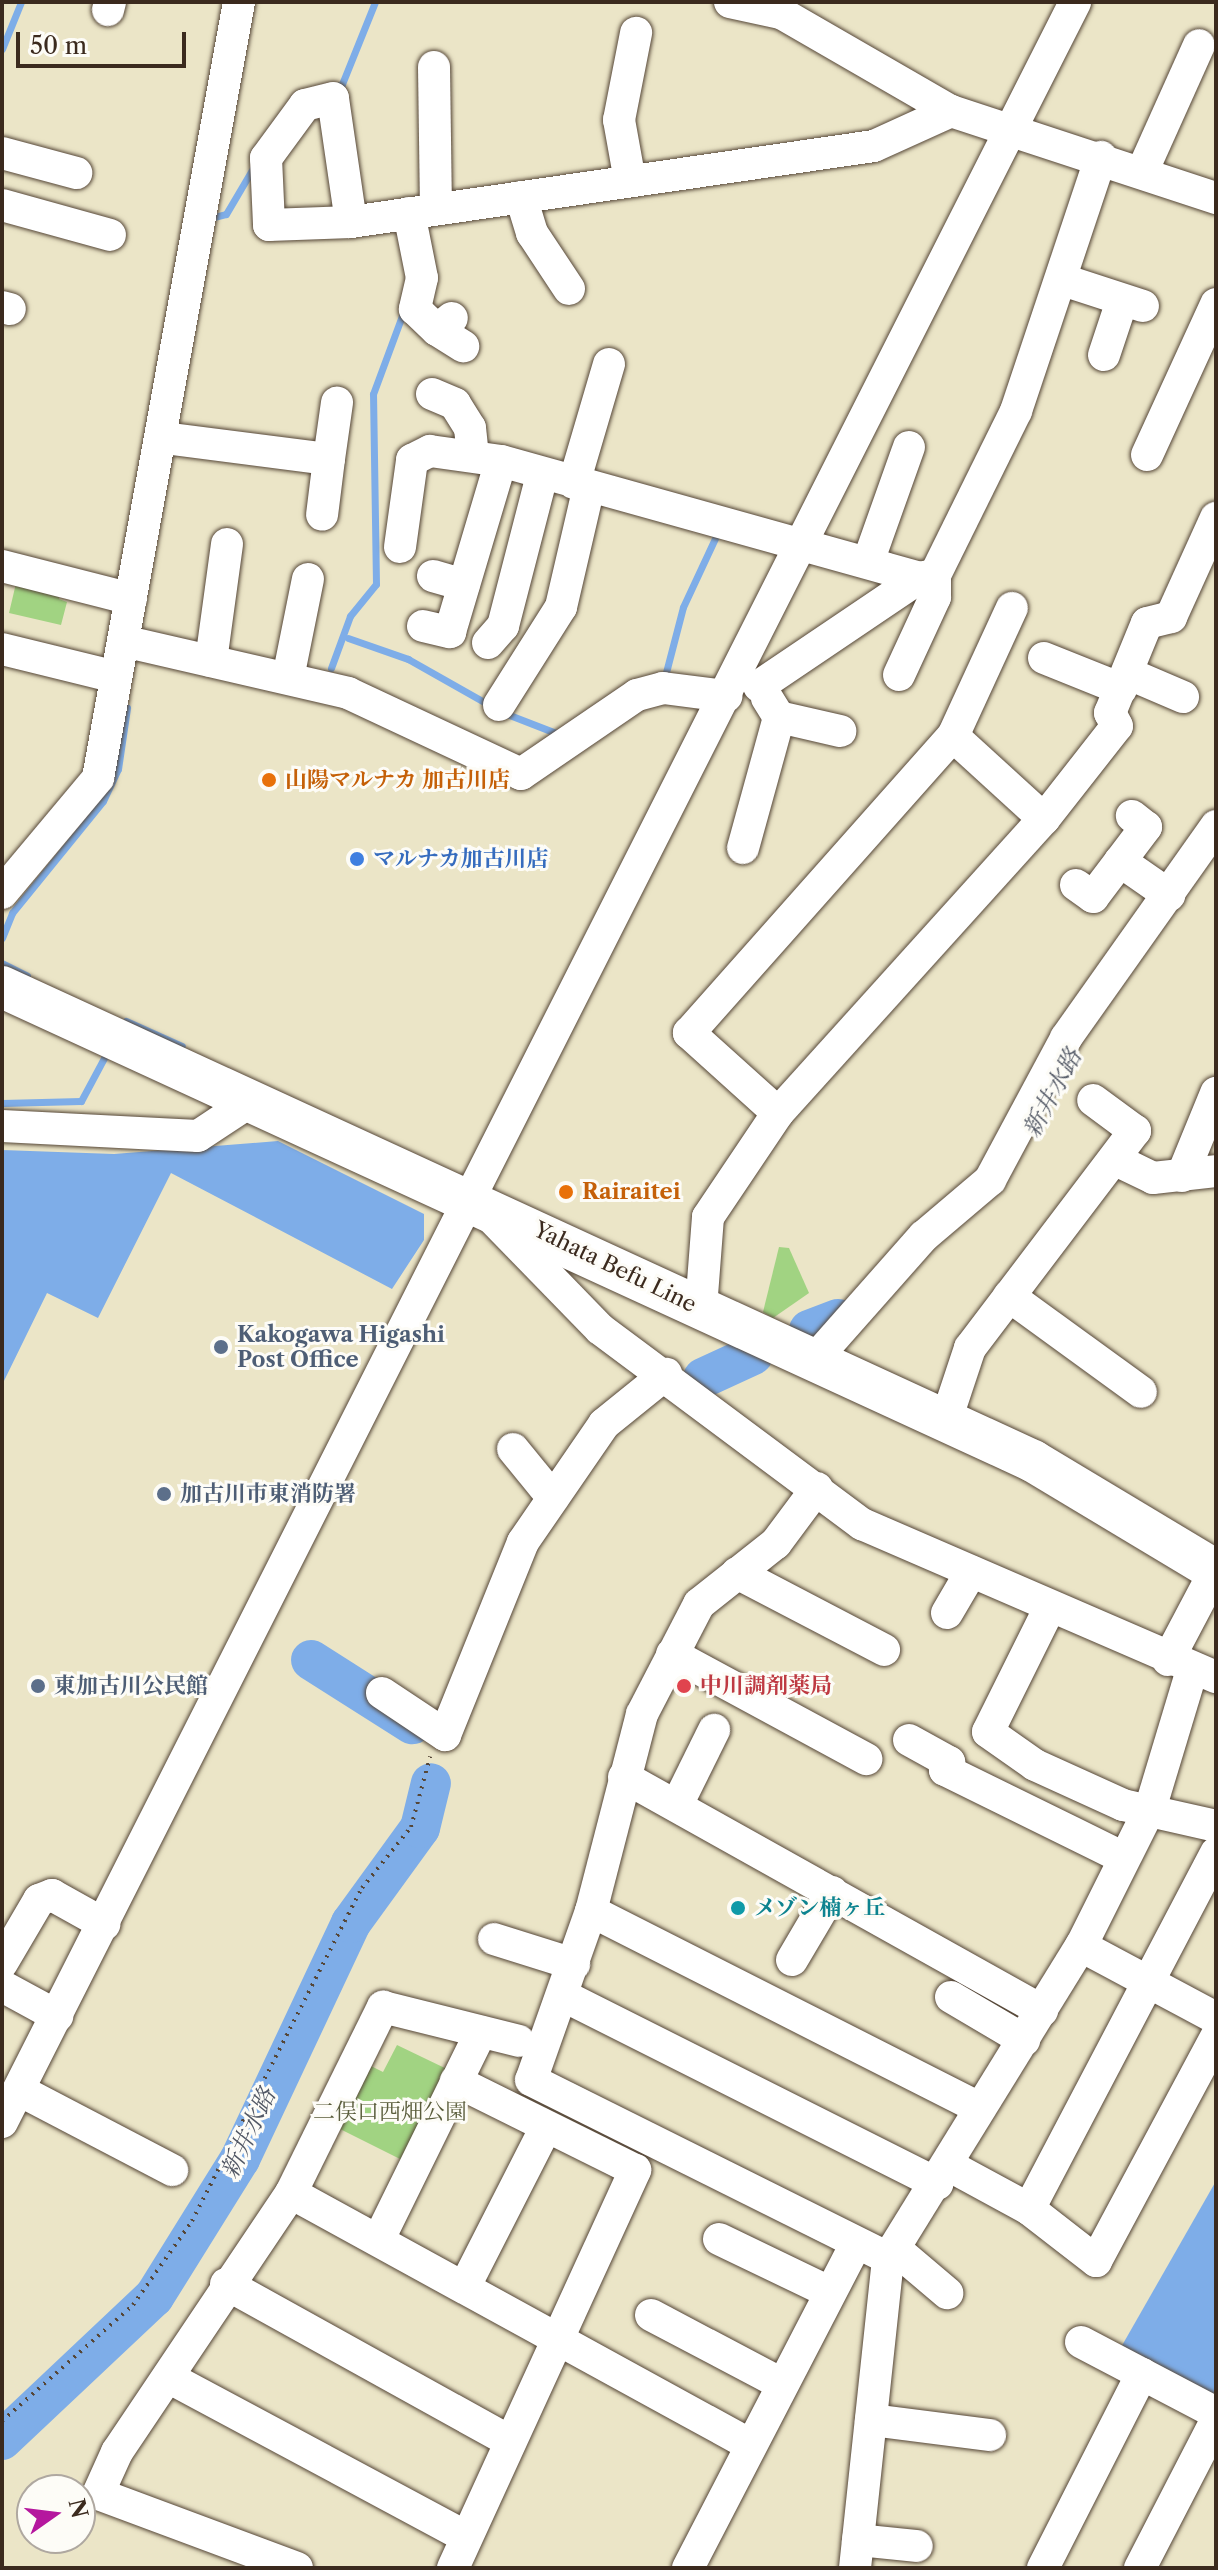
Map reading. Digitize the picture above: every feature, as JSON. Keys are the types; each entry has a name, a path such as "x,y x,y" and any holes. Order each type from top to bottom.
{"main road":[{"name":"Yahata Befu Line","path":"2,987 248,1103 474,1200 1033,1461 1216,1570"}],"street":[{"path":"2,893 98,778 164,438 239,2"},
{"path":"730,2 781,13 951,111 1009,134 1101,157 1216,198"},
{"path":"753,674 806,545 1075,2"},
{"path":"630,181 619,120 636,33"},
{"path":"1142,172 1199,45"},
{"path":"434,67 421,100 422,278 415,309 451,331"},
{"path":"351,222 874,146 951,111"},
{"path":"2,153 76,173"},
{"path":"2,2122 474,1200 726,696 753,674 927,577 1016,411 1063,280 1101,157"},
{"path":"521,197 532,233 569,289"},
{"path":"2,205 110,235"},
{"path":"1063,280 1132,303 1104,355"},
{"path":"1147,455 1216,304"},
{"path":"499,705 561,607 582,485 609,364"},
{"path":"423,626 450,632 449,580 487,459 455,404 432,394"},
{"path":"322,515 337,403"},
{"path":"164,438 329,459"},
{"path":"868,562 909,447"},
{"path":"400,547 412,460 430,451 487,459 927,577"},
{"path":"488,643 503,626 542,475"},
{"path":"701,1308 708,1217 778,1113 1044,819 1117,726 1110,713 1147,623 1171,617 1209,517"},
{"path":"211,661 227,544"},
{"path":"2,566 131,599"},
{"path":"911,672 935,597 927,577"},
{"path":"288,678 308,579"},
{"path":"778,1113 689,1033 953,736 1012,608"},
{"path":"123,641 348,693 521,774 637,695 663,688 726,696"},
{"path":"2,649 116,677"},
{"path":"1044,658 1183,697"},
{"path":"753,674 779,717 753,836"},
{"path":"779,717 840,731"},
{"path":"953,736 1044,819"},
{"path":"1076,885 1093,897 1146,827 1132,816"},
{"path":"815,1359 924,1236 990,1180 1066,1038 1216,826"},
{"path":"1120,861 1169,895"},
{"path":"1182,1176 1216,1093"},
{"path":"946,1420 970,1348 1116,1160 1135,1131 1093,1100"},
{"path":"2,1126 198,1136 248,1103"},
{"path":"1116,1160 1153,1178 1216,1171"},
{"path":"474,1200 600,1329 666,1374 862,1524 1049,1609 1192,1669"},
{"path":"1009,1296 1106,1380 1141,1392"},
{"path":"382,1693 445,1735 523,1542 604,1424 666,1374"},
{"path":"513,1449 553,1498"},
{"path":"817,1488 776,1543 699,1604 642,1714 591,1911 564,1996 531,2080 856,2244 891,2253 947,2293"},
{"path":"917,2546 856,2554 891,2253 1081,1946 1151,1806 1192,1669 1216,1570"},
{"path":"947,1613 971,1572"},
{"path":"737,1573 884,1650"},
{"path":"1049,1609 988,1732 1035,1765 1123,1805 1151,1806 1216,1826"},
{"path":"672,1654 866,1759"},
{"path":"677,1805 714,1730"},
{"path":"909,1740 949,1762 945,1770 1124,1858"},
{"path":"624,1777 1042,2011"},
{"path":"1029,2209 1216,1853"},
{"path":"792,1960 832,1892"},
{"path":"2,1963 39,1900 52,1895 104,1924"},
{"path":"591,1911 980,2108"},
{"path":"494,1939 574,1964"},
{"path":"1081,1946 1216,2018"},
{"path":"2,1986 57,2016"},
{"path":"564,1996 942,2175 1029,2209 1096,2261 1216,2037"},
{"path":"951,1997 1024,2040"},
{"path":"297,2568 98,2494 226,2284 291,2193 383,2007 519,2041"},
{"path":"379,2239 481,2032"},
{"path":"453,2568 464,2536 635,2170 456,2081"},
{"path":"19,2090 172,2170"},
{"path":"465,2286 546,2127"},
{"path":"291,2193 747,2443"},
{"path":"719,2239 829,2292"},
{"path":"688,2568 747,2443 856,2244"},
{"path":"226,2284 509,2441"},
{"path":"651,2315 780,2383"},
{"path":"1081,2342 1216,2413"},
{"path":"1043,2568 1142,2374"},
{"path":"168,2377 464,2536"},
{"path":"871,2420 990,2435"},
{"path":"1140,2568 1216,2421"}],"path":[{"path":"2,2421 133,2305 192,2221 355,1900 411,1827 431,1756 445,1735"}],"green space":[{"path":"17,579 61,590 59,599 67,602 61,625 9,613"},
{"path":"779,1247 789,1248 809,1293 773,1318 763,1312"},
{"name":"二俣口西畑公園","path":"397,2045 451,2071 406,2162 340,2129 371,2066 383,2072"}],"water":[{"path":"278,1141 424,1214 424,1240 392,1289 171,1173 98,1318 47,1293 2,1385 2,1150 114,1154"},
{"path":"1216,2181 1216,2398 1120,2349"}],"waterway":[{"path":"2,49 21,2"},
{"path":"334,88 342,84 375,2"},
{"path":"210,218 226,214 256,163"},
{"path":"331,668 350,616 376,584 373,394 404,310"},
{"path":"664,680 683,607 718,532"},
{"path":"348,638 408,659 491,706"},
{"path":"2,938 12,913 103,801 118,769 127,708"},
{"path":"502,712 561,735"},
{"path":"2,963 27,976"},
{"path":"126,1021 182,1046"},
{"path":"2,1103 81,1101 104,1058"},
{"name":"新井水路","path":"809,1330 838,1319"},
{"name":"新井水路","path":"703,1378 753,1355"},
{"path":"311,1660 412,1724"},
{"name":"新井水路","path":"2,2440 154,2297 240,2159 351,1923 420,1828 431,1783"}],"place":[{"name":"山陽マルナカ 加古川店","path":"269,780"},
{"name":"マルナカ加古川店","path":"357,859"},
{"name":"Rairaitei","path":"566,1192"},
{"name":"Kakogawa Higashi Post Office","path":"221,1347"},
{"name":"加古川市東消防署","path":"164,1494"},
{"name":"東加古川公民館","path":"38,1686"},
{"name":"中川調剤薬局","path":"684,1686"},
{"name":"メゾン楠ヶ丘","path":"738,1908"}]}
